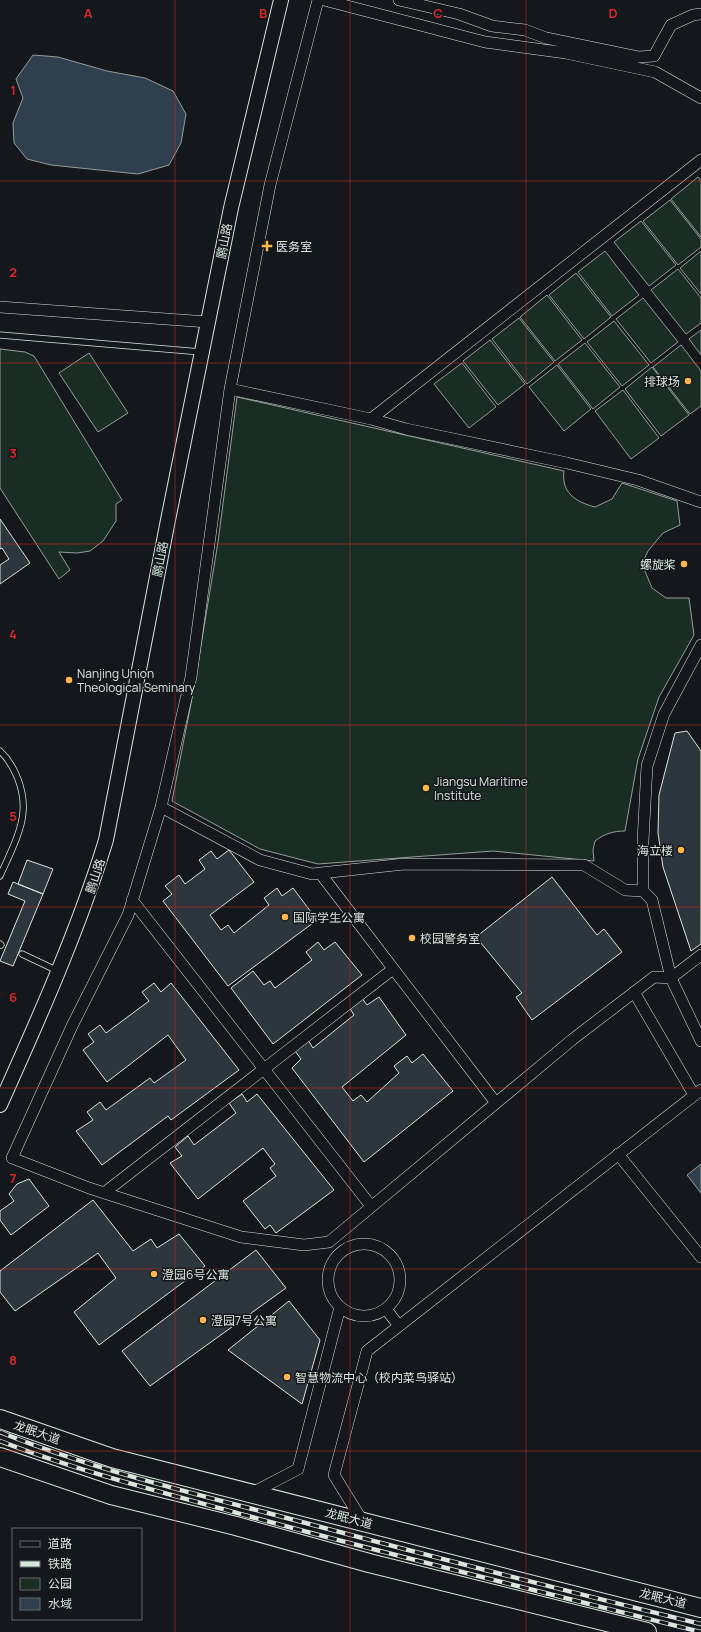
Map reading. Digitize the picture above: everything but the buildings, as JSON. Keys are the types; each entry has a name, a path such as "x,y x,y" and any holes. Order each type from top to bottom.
{"main road":[{"name":"龙眠大道","path":"0,1419 112,1458 701,1608"},
{"path":"0,1457 111,1495 236,1526 369,1563 647,1632"}],"street":[{"name":"鹏山路","path":"0,1105 58,971 92,885 106,840 231,208 281,0"},
{"path":"324,0 485,42 566,53 655,72 701,98"},
{"path":"399,0 459,14 492,26 525,30 546,38 638,57 654,56 671,25 693,15 701,14"},
{"path":"317,3 270,185 230,389 191,677 161,807 128,915 72,1026 12,1158 104,1193 241,1237 304,1245 329,1242 573,1039 654,978 670,978 701,955"},
{"path":"371,420 701,160"},
{"path":"0,307 208,322"},
{"path":"230,389 638,480 701,502"},
{"path":"643,891 643,841 648,766 664,714 701,645"},
{"path":"161,807 260,860 312,874 404,864 584,865 625,890 643,891 652,900 670,978 701,1041"},
{"path":"320,873 496,1103"},
{"path":"132,900 371,1206"},
{"path":"104,1193 393,969"},
{"path":"363,1522 334,1475 367,1351 697,1092 634,992"},
{"path":"618,1154 701,1257"},
{"path":"329,1242 338,1255"},
{"path":"358,1244 369,1244 380,1247 390,1254 397,1264 401,1276 400,1288 395,1300 386,1309 375,1315 363,1316 351,1314 340,1307 333,1298 328,1282 331,1265 338,1255 347,1248 358,1244"},
{"path":"252,1493 298,1469 340,1307"},
{"path":"386,1309 399,1326"}],"lane":[{"path":"0,335 202,352"},
{"path":"0,751 7,757 17,777 22,796 23,813 16,839 0,876"},
{"path":"22,954 58,971"}],"green space":[{"path":"698,177 701,181 701,237 671,199"},
{"path":"670,200 701,239 701,247 678,265 643,221"},
{"path":"641,221 676,265 649,286 614,242"},
{"path":"605,251 639,295 612,316 578,272"},
{"path":"701,251 701,294 680,268"},
{"path":"678,269 701,298 701,323 686,334 651,290"},
{"path":"576,273 611,317 584,339 549,295"},
{"path":"547,295 582,340 555,361 520,317"},
{"path":"643,298 678,342 651,363 616,319"},
{"path":"519,318 554,362 527,384 492,339"},
{"path":"614,321 649,365 622,386 587,342"},
{"path":"701,330 701,355 689,339"},
{"path":"490,340 525,384 498,405 463,361"},
{"path":"585,343 620,387 593,409 558,364"},
{"path":"681,345 701,371 701,406 690,414 653,367"},
{"path":"0,349 25,352 34,356 122,500 116,504 116,521 103,541 90,551 77,553 59,552 70,570 59,579 0,488"},
{"path":"89,353 128,413 98,432 59,373"},
{"path":"462,363 496,407 469,428 434,384"},
{"path":"557,365 591,409 564,431 529,387"},
{"path":"652,367 689,415 661,436 625,389"},
{"path":"623,390 659,438 631,459 595,411"},
{"path":"237,397 564,471 567,491 576,499 595,507 612,499 622,483 677,501 680,525 663,533 648,551 642,564 652,588 666,598 689,598 694,635 659,697 638,759 625,831 609,833 595,841 593,850 594,861 493,851 318,864 260,849 172,801 194,688 218,542"}],"water":[{"path":"33,55 58,57 107,71 145,78 173,91 186,114 181,143 169,165 138,174 51,165 27,159 14,143 13,123 23,98 16,79"},
{"path":"701,1164 701,1193 687,1175"}],"railway":[{"path":"0,1432 105,1469 176,1489 492,1572 701,1624"},
{"path":"0,1441 61,1463 248,1516 417,1561 701,1632"}],"place":[{"name":"医务室","path":"267,246"},
{"name":"排球场","path":"688,381"},
{"name":"螺旋桨","path":"684,564"},
{"name":"Nanjing Union Theological Seminary","path":"69,680"},
{"name":"Jiangsu Maritime Institute","path":"426,788"},
{"name":"海立楼","path":"681,850"},
{"name":"国际学生公寓","path":"285,917"},
{"name":"校园警务室","path":"412,938"},
{"name":"澄园6号公寓","path":"154,1274"},
{"name":"澄园7号公寓","path":"203,1320"},
{"name":"智慧物流中心（校内菜鸟驿站）","path":"287,1377"}]}
